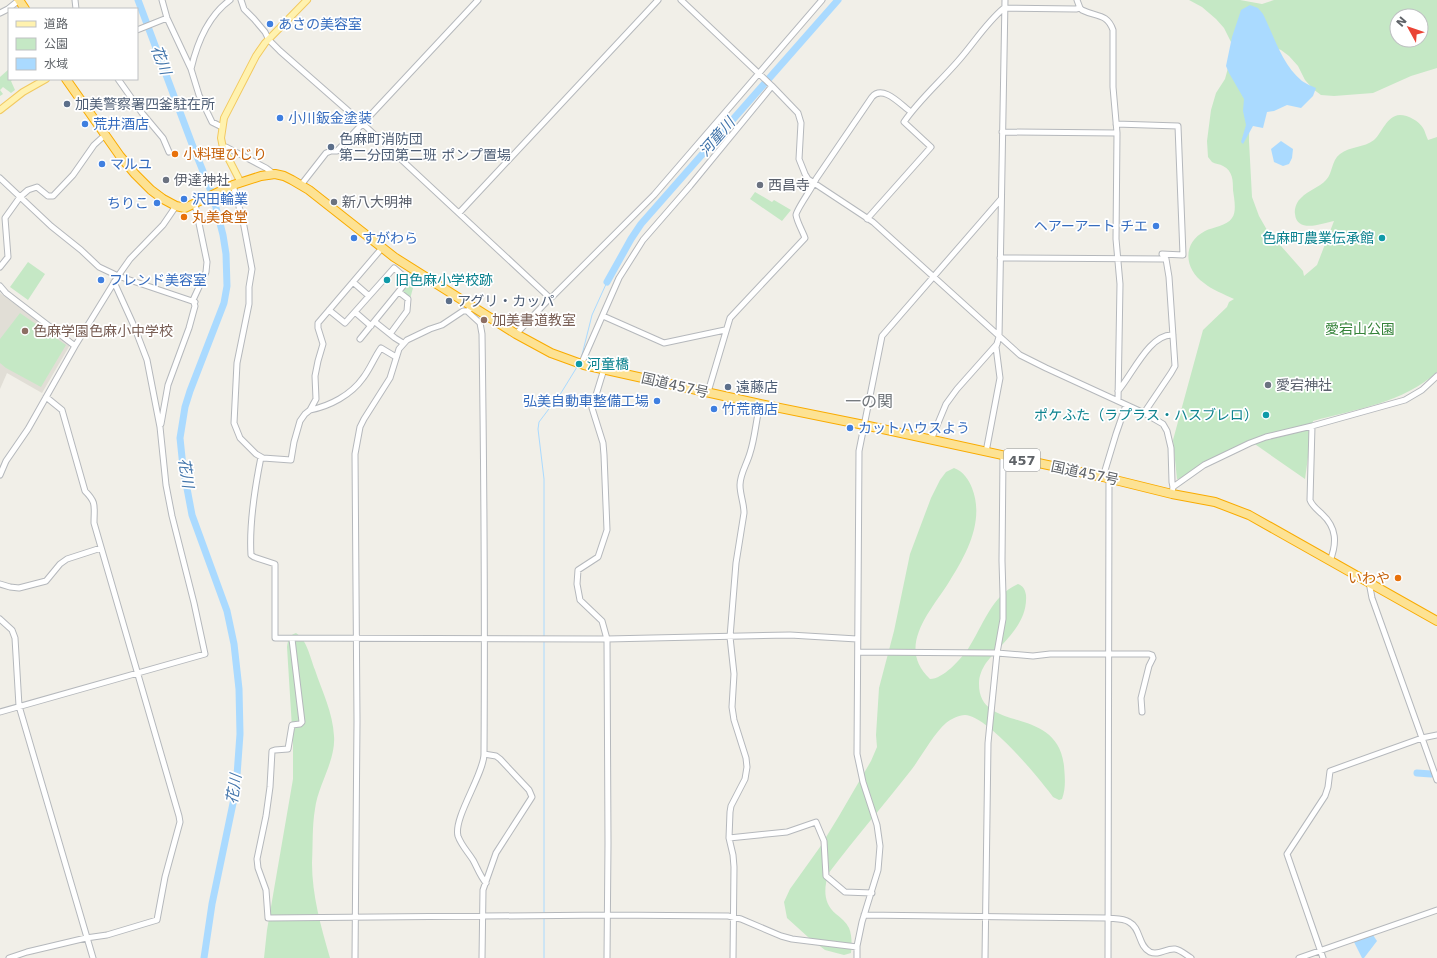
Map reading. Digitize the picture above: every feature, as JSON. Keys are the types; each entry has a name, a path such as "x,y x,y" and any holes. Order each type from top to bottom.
{"highway":[{"path":"67,80 120,156 146,184 163,199 176,206 185,208 237,184 261,176 275,174"},
{"name":"国道457号","path":"275,174 284,176 301,184 382,248 470,309 551,353 584,365 1002,456 1172,491 1215,502 1249,515 1437,621"}],"main road":[{"path":"237,184 223,148 221,138 222,127 227,110 256,56 269,40 308,0"},
{"path":"0,110 24,92 44,80"}],"street":[{"path":"9,8 19,0"},
{"path":"163,0 166,18 191,69 199,95 212,122 222,127"},
{"path":"191,69 195,52 204,32 219,9 230,0"},
{"path":"241,0 244,9 265,32 269,40 362,123 550,298"},
{"path":"301,184 326,153 337,150 478,0"},
{"path":"459,213 658,0"},
{"path":"681,0 771,85 794,109 800,118 801,131 799,159 805,174 815,184 885,233 999,337 1029,360 1144,413 1163,424 1167,431 1171,448 1172,491"},
{"path":"516,334 550,298 579,271 654,195 822,0"},
{"path":"986,452 1000,378 996,347 999,337 1005,0"},
{"path":"1077,0 1080,8 1086,12 1105,18 1111,24 1113,30 1113,87 1117,133 1116,238 1120,284 1118,401"},
{"path":"867,219 931,147 904,122 910,112 958,61 995,16 1004,8 1076,10 1080,8"},
{"path":"138,30 166,18"},
{"path":"119,80 142,113 163,138 169,152"},
{"path":"584,365 583,360 619,278 643,240 690,186 771,85"},
{"path":"708,392 730,318 805,238 796,214 874,94 881,92 884,93 910,112"},
{"path":"1116,124 1178,126 1182,255 1162,254 1166,259 1169,277 1175,366 1172,373 1144,413"},
{"path":"1002,132 1117,133"},
{"path":"0,267 8,257 5,218 20,197 28,190 37,188 48,196 53,196 73,175 94,145 105,135"},
{"path":"223,148 226,147 275,174"},
{"path":"0,178 51,226 99,267 118,276 195,302"},
{"path":"237,184 252,269 249,287 249,304 237,363 234,423 240,438 252,451 261,457 291,460 300,421 310,410 316,399 315,376 319,355 323,344 317,326 382,248"},
{"path":"857,958 857,947 864,915 878,870 880,846 877,825 863,782 857,754 858,451 882,336 1001,199"},
{"path":"160,427 168,385 189,328 195,306 195,302 193,300 206,272 207,262 195,204"},
{"path":"0,475 6,461 28,429 75,346 114,282 130,259 163,225 176,206"},
{"path":"1000,258 1118,260 1166,259"},
{"path":"401,274 408,266"},
{"path":"329,310 345,323 394,268 408,280 360,339"},
{"path":"0,712 205,654 172,516 166,485 160,427 147,360 134,326 114,282"},
{"path":"353,282 369,296"},
{"path":"0,286 6,293 75,346"},
{"path":"390,334 407,311 408,299 399,292"},
{"path":"355,958 356,445 358,433 364,419 387,384 399,349 403,343 412,337 442,325 463,311 470,309 480,323 482,334 484,487 484,754 460,819 458,832 460,840 482,879 486,883"},
{"path":"355,312 403,343"},
{"path":"602,316 664,343 726,330"},
{"path":"1118,391 1136,367 1144,353 1158,340 1168,334 1173,335"},
{"path":"931,440 946,404 957,389 998,343"},
{"path":"310,410 325,406 342,397 356,386 363,378 373,359 381,348 396,357"},
{"path":"604,369 592,408 603,442 607,530 598,557 578,570 577,584 580,600 602,621 607,639 607,958"},
{"path":"1172,491 1204,465 1227,453 1266,437 1312,426 1405,400 1422,390 1437,376"},
{"path":"9,958 27,952 86,938 107,935 157,920 165,877 180,822 94,523 93,499 85,491 62,410 46,397"},
{"path":"733,958 734,860 729,838 731,806 745,779 747,767 746,758 734,720 732,707 734,674 730,637 736,563 744,513 740,481 745,463 750,453 760,404"},
{"path":"1108,958 1108,654 1110,608 1106,478 1114,440 1126,405"},
{"path":"1312,426 1310,500 1332,526 1335,549 1330,561"},
{"path":"985,958 988,743 997,653 1003,619 1004,595 1002,572 1002,456"},
{"path":"261,457 252,516 250,543 251,555 275,564 275,638 607,639 790,635 857,639"},
{"path":"0,584 19,588 46,581 56,567 63,562 80,554 101,548"},
{"path":"1369,582 1372,598 1437,780"},
{"path":"0,619 12,630 16,638 19,706 93,958"},
{"path":"292,638 302,722 300,724 292,725 288,749 272,751 270,787 266,816 257,859 258,868 266,890 268,918 608,915 734,917 781,936 806,941 857,947"},
{"path":"858,652 997,653 1033,656 1050,654 1152,655 1153,658 1149,666 1140,698 1142,712"},
{"path":"1323,958 1287,854 1325,796 1328,787 1330,770 1422,738 1437,735"},
{"path":"482,958 482,893 496,853 532,797 529,790 500,758 484,754"},
{"path":"729,838 787,832 816,822 824,841 826,876 845,892 872,893"},
{"path":"1299,958 1437,910"},
{"path":"864,915 1107,918 1124,920 1132,924 1137,930 1144,945 1151,952 1160,953 1175,949 1191,958"}],"shaded area":[{"name":"色麻学園色麻小中学校","path":"0,293 70,345 42,393 7,373 0,389"}],"green space":[{"name":"愛宕山公園","path":"1189,0 1240,0 1262,4 1274,0 1437,0 1437,68 1411,76 1373,93 1334,96 1321,95 1305,80 1298,66 1289,56 1281,50 1273,47 1250,82 1249,141 1252,197 1259,216 1267,230 1303,271 1304,276 1317,265 1334,221 1305,226 1300,224 1297,220 1295,208 1298,201 1304,195 1326,180 1337,157 1344,151 1370,143 1377,137 1391,118 1400,115 1410,117 1419,123 1424,129 1428,140 1437,137 1437,372 1424,383 1394,398 1378,404 1313,421 1305,479 1249,440 1202,464 1184,478 1177,479 1173,440 1203,330 1227,307 1229,302 1234,299 1211,288 1197,277 1189,264 1188,256 1192,242 1205,231 1230,221 1234,215 1235,208 1231,173 1222,165 1212,162 1208,157 1207,141 1211,110 1216,93 1225,79 1232,44 1224,28 1202,7"},
{"path":"8,70 8,80 12,80 11,81 15,90 11,93 3,87 0,90 0,77"},
{"path":"755,192 772,202 774,200 791,210 782,221 750,199"},
{"path":"28,262 45,274 28,300 10,287"},
{"path":"407,271 419,278 413,288 410,299 404,294 403,291 411,280 406,275"},
{"name":"色麻学園色麻小中学校","path":"20,313 66,345 41,387 6,368 0,363 0,339"},
{"path":"954,468 965,476 972,488 975,500 975,525 972,537 962,561 933,605 920,630 916,642 916,655 920,667 930,679 940,676 946,672 968,649 988,612 1001,596 1018,584 1022,587 1026,595 1026,606 1023,615 1013,632 992,655 983,668 979,683 982,699 991,709 1004,716 1034,726 1048,734 1058,746 1064,766 1064,791 1062,799 1059,800 1053,797 1012,749 986,725 975,718 963,715 948,722 937,732 912,769 828,874 825,890 827,900 832,910 849,928 851,934 851,953 844,955 825,950 808,937 787,918 784,902 790,889 820,847 839,816 871,761 877,747 876,735 879,688 894,631 910,554 931,498 940,480 946,472"},
{"path":"296,633 303,640 308,649 327,702 332,719 334,736 334,745 330,763 315,809 312,863 315,899 330,958 264,958 267,930 293,779 293,744 287,647 289,638"}],"water":[{"path":"1250,5 1258,8 1263,14 1279,50 1289,67 1302,81 1316,88 1313,96 1301,108 1287,105 1274,111 1267,112 1263,128 1253,126 1243,144 1241,142 1246,125 1243,111 1244,99 1226,66 1232,37 1241,10"},
{"path":"1281,141 1293,149 1292,158 1289,164 1283,166 1274,162 1271,149"},
{"path":"1373,935 1377,941 1364,958 1362,958 1354,942"}],"waterway":[{"name":"花川","path":"138,0 213,196 223,235 226,254 227,286 224,303 190,391 185,407 180,438 183,467 192,515 227,611 234,644 239,689 240,734 236,789 212,904 204,958"},
{"name":"河童川","path":"607,282 641,224 838,0"},
{"path":"582,355 592,315 607,282"},
{"path":"544,637 544,479 538,429 539,422 561,393 577,367"},
{"path":"544,640 544,914"},
{"path":"1417,773 1437,773"},
{"path":"544,917 544,958"}],"place":[{"name":"あさの美容室","path":"270,24"},
{"name":"加美警察署四釜駐在所","path":"67,104"},
{"name":"小川鈑金塗装","path":"280,118"},
{"name":"荒井酒店","path":"85,124"},
{"name":"色麻町消防団 第二分団第二班 ポンプ置場","path":"331,147"},
{"name":"小料理ひじり","path":"175,154"},
{"name":"マルユ","path":"102,164"},
{"name":"伊達神社","path":"166,180"},
{"name":"西昌寺","path":"760,185"},
{"name":"沢田輪業","path":"184,199"},
{"name":"新八大明神","path":"334,202"},
{"name":"ちりこ","path":"157,203"},
{"name":"丸美食堂","path":"184,217"},
{"name":"ヘアーアート チエ","path":"1156,226"},
{"name":"すがわら","path":"354,238"},
{"name":"色麻町農業伝承館","path":"1382,238"},
{"name":"フレンド美容室","path":"101,280"},
{"name":"旧色麻小学校跡","path":"387,280"},
{"name":"アグリ・カッパ","path":"449,301"},
{"name":"加美書道教室","path":"484,320"},
{"name":"色麻学園色麻小中学校","path":"25,331"},
{"name":"河童橋","path":"579,364"},
{"name":"愛宕神社","path":"1268,385"},
{"name":"遠藤店","path":"728,387"},
{"name":"弘美自動車整備工場","path":"657,401"},
{"name":"竹荒商店","path":"714,409"},
{"name":"ポケふた（ラプラス・ハスブレロ）","path":"1266,415"},
{"name":"カットハウスよう","path":"850,428"},
{"name":"いわや","path":"1398,578"}],"district":[{"name":"一の関","path":"869,401"}]}
